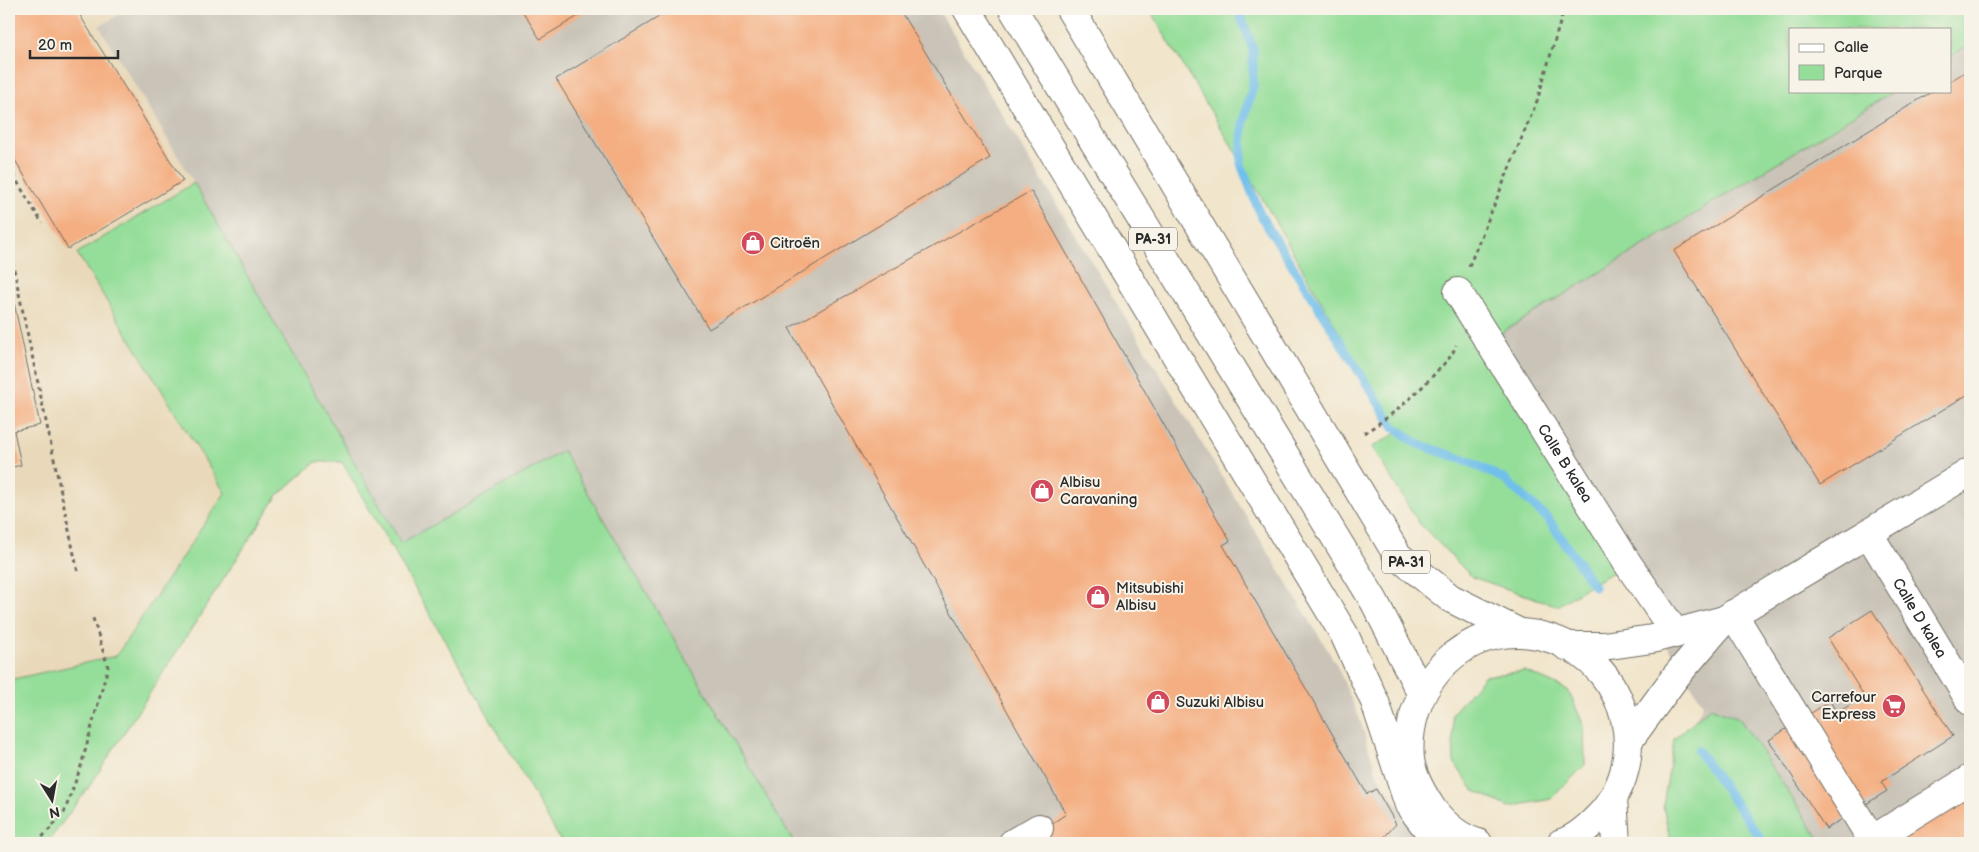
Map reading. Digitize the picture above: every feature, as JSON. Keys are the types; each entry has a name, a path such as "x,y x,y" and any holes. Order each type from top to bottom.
{"main road":[{"path":"967,9 1344,634 1375,702 1409,805 1426,827 1446,843"},
{"name":"PA-31","path":"1013,9 1374,601 1421,693"},
{"name":"PA-31","path":"1070,9 1398,556 1450,598 1520,633 1555,640 1586,656 1610,682 1624,710 1629,740 1625,771 1613,799 1592,824 1561,843"},
{"name":"Calle B kalea","path":"1464,301 1628,564 1676,634"},
{"path":"1566,646 1603,646 1676,634 1728,617 1970,472"},
{"name":"Calle D kalea","path":"1868,534 1970,701"},
{"path":"1629,740 1676,676 1728,617"},
{"path":"1728,617 1872,840 1970,779"},
{"name":"PA-31","path":"1478,843 1470,841 1442,821 1421,793 1410,760 1410,726 1421,693 1438,669 1462,649 1490,637 1520,633"},
{"name":"PA-31","path":"1613,799 1616,843"},
{"path":"1013,843 1040,828"}],"path":[{"path":"1364,433 1388,418 1420,391 1453,353 1464,301 1537,101 1564,9"},
{"path":"9,168 42,223"},
{"path":"9,246 78,573"},
{"path":"37,843 64,813 82,766 108,668 92,615"}],"shaded area":[{"path":"9,9 130,9 99,27 194,183 77,253 225,492 116,656 9,680"},
{"path":"130,9 938,9 1336,664 1359,717 1377,774 1414,831 1428,843 794,843 563,451 401,543 194,183 99,26"},
{"path":"1970,44 1970,843 1689,843 1687,738 1703,704 1482,345 1892,92 1952,92 1952,56"}],"green space":[{"path":"1149,9 1970,9 1970,44 1952,56 1952,28 1789,28 1789,92 1892,92 1482,345 1628,564 1588,586 1558,606 1472,577 1419,523 1372,447 1397,433 1233,148"},
{"path":"194,183 401,543 563,451 794,843 562,843 342,462 316,462 278,495 89,787 47,843 9,843 9,680 116,656 225,493 77,253"},
{"path":"1525,671 1568,690 1584,726 1585,765 1551,799 1509,807 1473,790 1454,762 1452,714 1484,676"},
{"path":"1710,707 1739,718 1822,843 1671,843 1663,806 1674,739"}],"building":[{"path":"9,9 76,9 183,181 68,249 9,150"},
{"path":"521,9 590,9 540,39"},
{"name":"Citroën","path":"672,9 899,9 990,158 709,329 556,79"},
{"path":"1970,69 1970,393 1820,485 1674,251 1931,92 1952,92 1952,80"},
{"path":"1031,191 1230,541 1223,545 1367,794 1376,789 1396,824 1379,843 1023,843 1066,814 789,328"},
{"path":"9,279 40,425 14,431 21,465 9,468"},
{"path":"1872,610 1953,736 1881,782 1887,791 1826,829 1769,740 1830,701 1837,713 1864,696 1828,638"},
{"path":"1970,779 1970,843 1850,843 1867,831"}],"waterway":[{"path":"1238,9 1253,49 1253,86 1243,122 1241,164 1261,216 1394,427 1418,444 1470,462 1504,479 1549,520 1594,586"},
{"path":"1698,751 1764,843"}],"place":[{"name":"Citroën","path":"753,243"},
{"name":"Albisu Caravaning","path":"1042,491"},
{"name":"Mitsubishi Albisu","path":"1098,597"},
{"name":"Suzuki Albisu","path":"1158,702"},
{"name":"Carrefour Express","path":"1894,706"}]}
